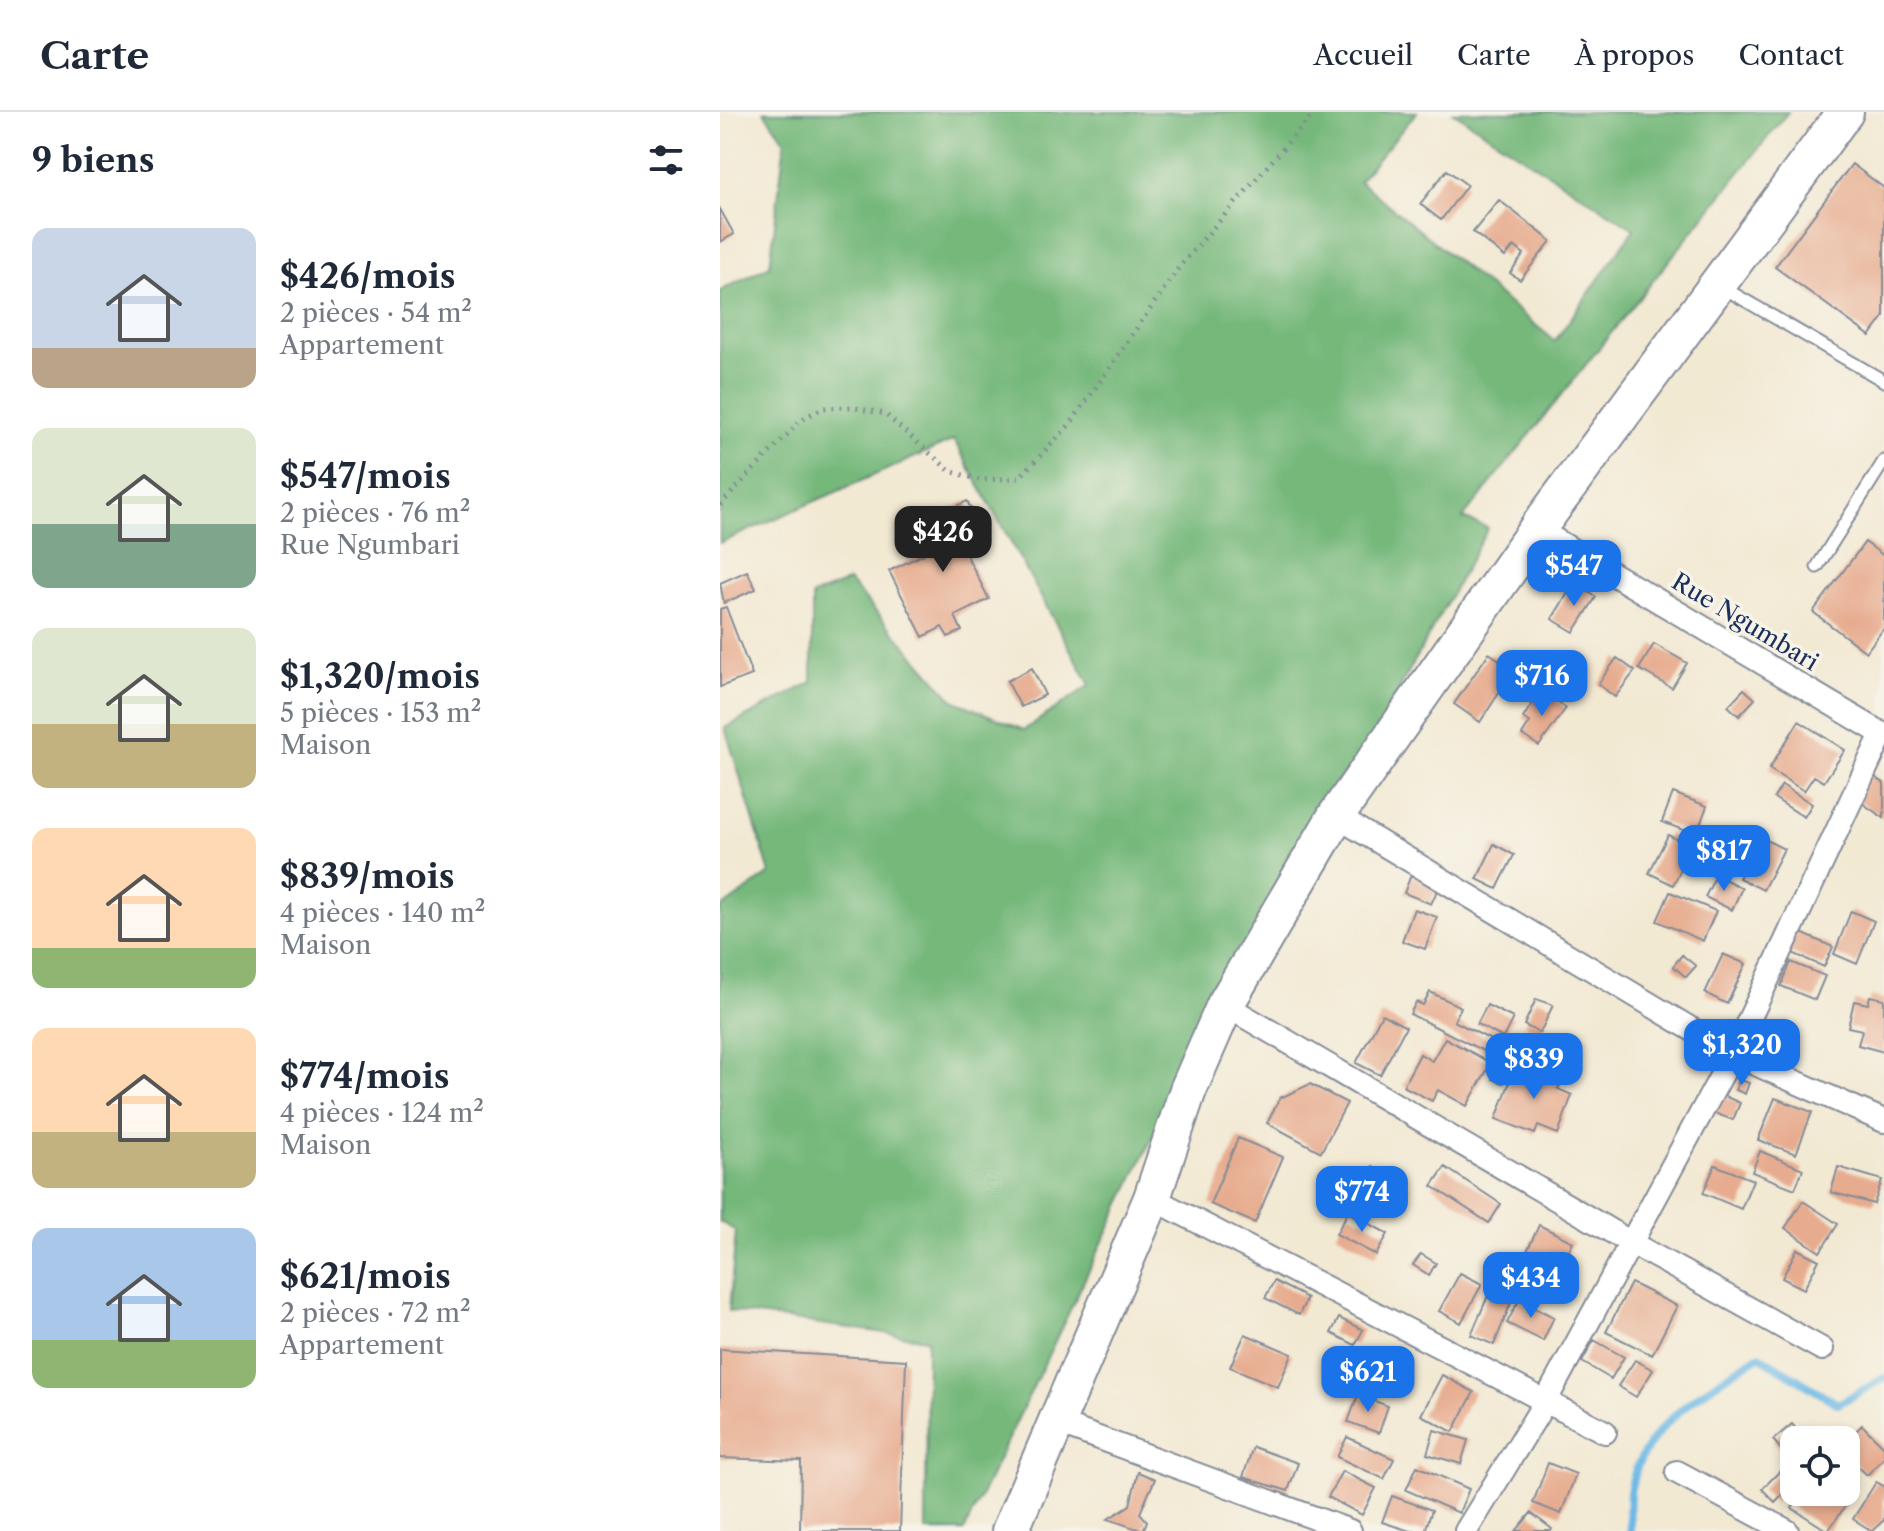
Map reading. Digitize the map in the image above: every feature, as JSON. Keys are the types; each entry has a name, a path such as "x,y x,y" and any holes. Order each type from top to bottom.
{"highway":[{"path":"1010,1531 1152,1198 1188,1090 1225,1005 1336,816 1537,529 1845,112"}],"street":[{"name":"Rue Ngumbari","path":"1537,529 1883,734"},
{"path":"1466,1531 1545,1402 1733,1054 1883,734"},
{"path":"1336,816 1733,1054 1884,1121"},
{"path":"1225,1005 1633,1244 1822,1349"},
{"path":"1152,1198 1605,1432"},
{"path":"1055,1422 1350,1531"},
{"path":"1677,1472 1787,1531"}],"lane":[{"path":"1717,285 1884,381"},
{"path":"1817,567 1884,461"}],"path":[{"path":"720,505 801,420 822,408 851,407 885,414 950,471 980,480 1019,478 1071,423 1180,266 1315,112"}],"green space":[{"path":"764,112 1417,112 1359,181 1555,341 1634,229 1453,112 1788,112 1463,518 1488,528 1160,1122 964,1531 926,1531 927,1339 729,1311 736,1231 720,1222 720,909 770,873 725,728 812,682 812,596 849,581 953,700 1024,730 1090,685 954,440 720,543 720,291 770,265 785,141"}],"building":[{"path":"1852,164 1884,188 1884,317 1870,336 1775,267"},
{"path":"1447,170 1467,185 1441,220 1420,204"},
{"path":"1499,200 1551,241 1520,280 1510,273 1524,254 1514,246 1505,257 1473,232"},
{"path":"720,209 734,234 720,242"},
{"path":"967,501 980,526 971,531 980,549 967,556 989,599 955,616 962,631 948,637 942,627 923,637 889,571 924,554 914,536 946,520 943,513"},
{"path":"1865,542 1884,556 1884,628 1866,652 1813,612"},
{"path":"747,571 756,589 724,603 720,583"},
{"path":"1574,583 1596,597 1574,632 1552,619"},
{"path":"726,607 752,675 720,687 720,609"},
{"path":"1654,644 1687,663 1672,688 1639,669"},
{"path":"1489,653 1525,677 1514,694 1503,687 1480,722 1454,704"},
{"path":"1617,658 1635,671 1615,697 1598,684"},
{"path":"1032,668 1045,695 1021,707 1007,681"},
{"path":"1744,689 1755,699 1739,716 1728,706"},
{"path":"1541,690 1566,708 1539,746 1522,735 1530,722 1523,718"},
{"path":"1799,721 1845,750 1824,782 1814,776 1804,791 1769,769"},
{"path":"1872,775 1884,783 1884,818 1856,799"},
{"path":"1782,785 1812,804 1804,817 1774,798"},
{"path":"1673,793 1707,806 1696,835 1662,822"},
{"path":"1668,835 1692,847 1673,885 1649,873"},
{"path":"1760,837 1784,849 1763,890 1739,878"},
{"path":"1494,844 1514,855 1497,889 1477,879"},
{"path":"1411,875 1439,887 1431,904 1404,893"},
{"path":"1716,875 1742,888 1732,910 1705,897"},
{"path":"1670,892 1716,911 1703,941 1657,921"},
{"path":"1414,909 1437,917 1425,949 1402,941"},
{"path":"1851,911 1874,921 1857,964 1834,954"},
{"path":"1790,928 1833,947 1824,967 1781,948"},
{"path":"1723,954 1746,964 1727,1004 1705,993"},
{"path":"1682,955 1696,966 1686,977 1673,966"},
{"path":"1791,962 1825,976 1815,1000 1781,986"},
{"path":"1430,992 1461,1007 1454,1021 1497,1043 1491,1055 1410,1014 1416,1002 1423,1005"},
{"path":"1870,996 1884,999 1884,1052 1858,1045 1862,1030 1848,1027 1854,1001 1868,1004"},
{"path":"1536,999 1553,1005 1540,1033 1524,1025"},
{"path":"1487,1005 1513,1018 1503,1038 1477,1024"},
{"path":"1382,1014 1406,1027 1380,1075 1356,1063"},
{"path":"1445,1038 1491,1063 1467,1106 1438,1090 1432,1101 1403,1086 1420,1054 1432,1061"},
{"path":"1505,1051 1516,1055 1503,1083 1493,1079"},
{"path":"1517,1063 1562,1080 1558,1089 1572,1095 1558,1134 1538,1126 1535,1134 1496,1119"},
{"path":"1739,1080 1749,1083 1745,1094 1736,1090"},
{"path":"1310,1084 1347,1103 1321,1152 1267,1123 1280,1098"},
{"path":"1722,1095 1740,1103 1733,1120 1714,1113"},
{"path":"1775,1098 1812,1112 1796,1154 1758,1140"},
{"path":"1238,1138 1283,1157 1255,1223 1210,1204"},
{"path":"1760,1151 1803,1169 1795,1189 1752,1172"},
{"path":"1715,1165 1753,1180 1741,1209 1703,1193"},
{"path":"1373,1166 1409,1187 1397,1208 1361,1188"},
{"path":"1445,1167 1501,1204 1489,1223 1432,1186"},
{"path":"1838,1167 1882,1180 1874,1204 1831,1192"},
{"path":"1803,1201 1838,1224 1820,1252 1785,1228"},
{"path":"1348,1212 1388,1234 1376,1255 1336,1234"},
{"path":"1539,1225 1573,1242 1561,1267 1527,1251"},
{"path":"1797,1249 1819,1260 1804,1289 1782,1278"},
{"path":"1421,1254 1436,1263 1429,1275 1413,1265"},
{"path":"1460,1273 1482,1284 1461,1323 1439,1311"},
{"path":"1274,1281 1307,1298 1299,1315 1265,1298"},
{"path":"1631,1283 1677,1306 1652,1355 1606,1332"},
{"path":"1490,1291 1512,1300 1494,1345 1471,1335"},
{"path":"1519,1300 1554,1317 1543,1341 1507,1323"},
{"path":"1339,1318 1363,1330 1355,1345 1331,1333"},
{"path":"1245,1334 1292,1354 1278,1387 1230,1367"},
{"path":"1594,1340 1624,1357 1611,1379 1582,1362"},
{"path":"720,1349 906,1360 900,1531 800,1531 801,1461 720,1458"},
{"path":"1635,1360 1653,1370 1636,1397 1618,1386"},
{"path":"1442,1375 1474,1392 1453,1432 1421,1415"},
{"path":"1358,1395 1388,1406 1379,1433 1348,1422"},
{"path":"1862,1425 1884,1447 1884,1458 1867,1475 1860,1468"},
{"path":"1434,1430 1468,1440 1461,1464 1427,1454"},
{"path":"1780,1434 1780,1448 1773,1440"},
{"path":"1347,1437 1394,1459 1384,1479 1337,1457"},
{"path":"1253,1447 1298,1463 1288,1491 1243,1477"},
{"path":"1548,1463 1576,1474 1561,1514 1533,1503"},
{"path":"1417,1466 1469,1489 1459,1513 1406,1490"},
{"path":"1342,1471 1376,1488 1362,1515 1328,1497"},
{"path":"1780,1471 1780,1497 1775,1502 1762,1489"},
{"path":"1138,1472 1155,1479 1140,1513 1147,1521 1143,1531 1108,1519 1130,1505"},
{"path":"1876,1482 1884,1486 1884,1520 1872,1531 1853,1519"},
{"path":"1392,1496 1432,1510 1425,1531 1410,1531 1382,1522"},
{"path":"1793,1506 1845,1506 1828,1531 1792,1508"},
{"path":"1531,1513 1552,1529 1551,1531 1516,1531"}],"waterway":[{"path":"1630,1531 1631,1487 1649,1445 1681,1410 1759,1356 1838,1404 1884,1378"}]}
